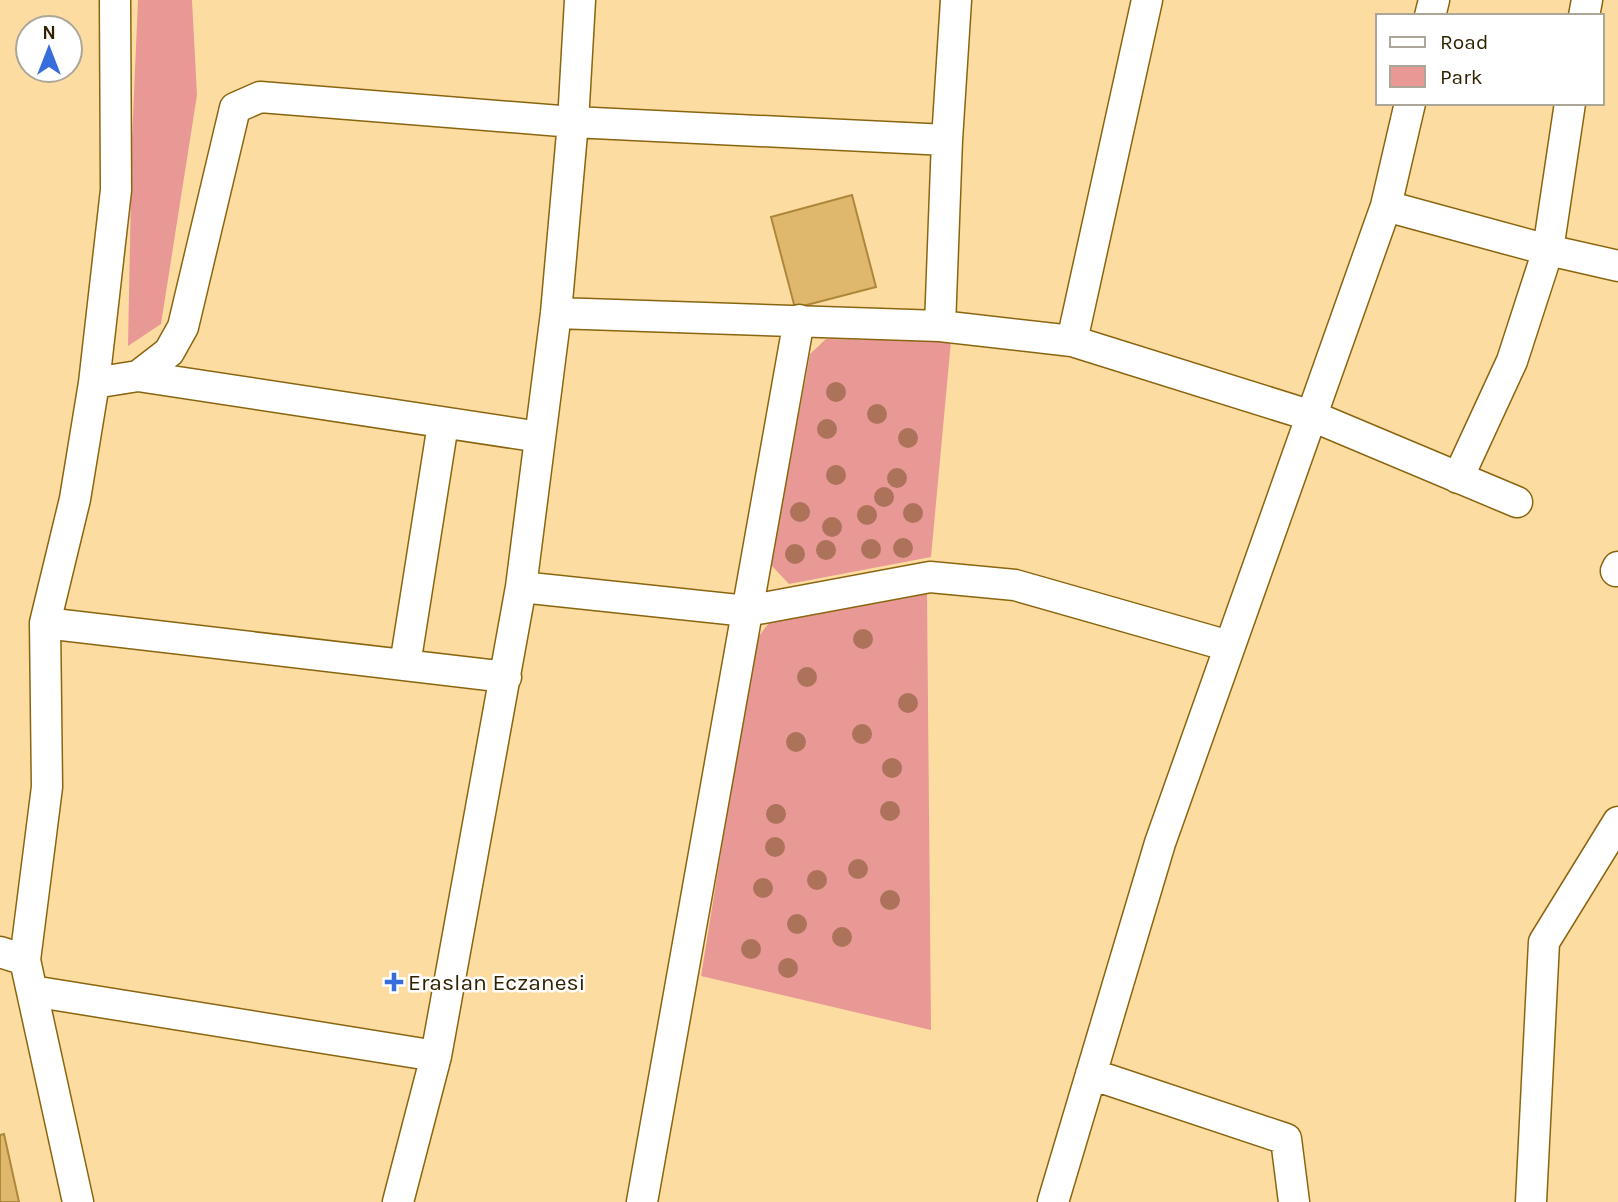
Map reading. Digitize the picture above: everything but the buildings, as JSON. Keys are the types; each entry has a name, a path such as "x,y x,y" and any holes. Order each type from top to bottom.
{"street":[{"path":"78,1202 32,990 12,956 47,787 45,624 75,499 94,383 117,190 115,0"},
{"path":"403,1201 436,1056 521,586 556,313 573,122 580,0"},
{"path":"940,326 947,139 956,0"},
{"path":"1072,341 1147,0"},
{"path":"138,376 169,352 183,327 235,108 260,97 573,122 947,139"},
{"path":"1053,1202 1160,843 1386,206 1410,105"},
{"path":"1458,478 1513,361 1548,250 1570,105"},
{"path":"1386,206 1618,266"},
{"path":"556,313 940,326 1072,341 1312,416 1517,502"},
{"path":"642,1202 799,320"},
{"path":"94,383 138,376 540,437"},
{"path":"405,665 443,424"},
{"path":"521,586 747,611 930,577 1015,585 1229,646"},
{"path":"45,624 506,677"},
{"path":"1531,1202 1544,942 1618,822"},
{"path":"32,990 436,1056"},
{"path":"1091,1074 1286,1139 1294,1202"}],"green space":[{"path":"138,0 192,0 197,95 161,324 128,346 132,140"},
{"path":"826,339 951,341 931,557 789,584 771,565 810,354"},
{"path":"927,594 931,1030 701,976 755,641 769,623"}],"place":[{"name":"Eraslan Eczanesi","path":"394,982"}]}
